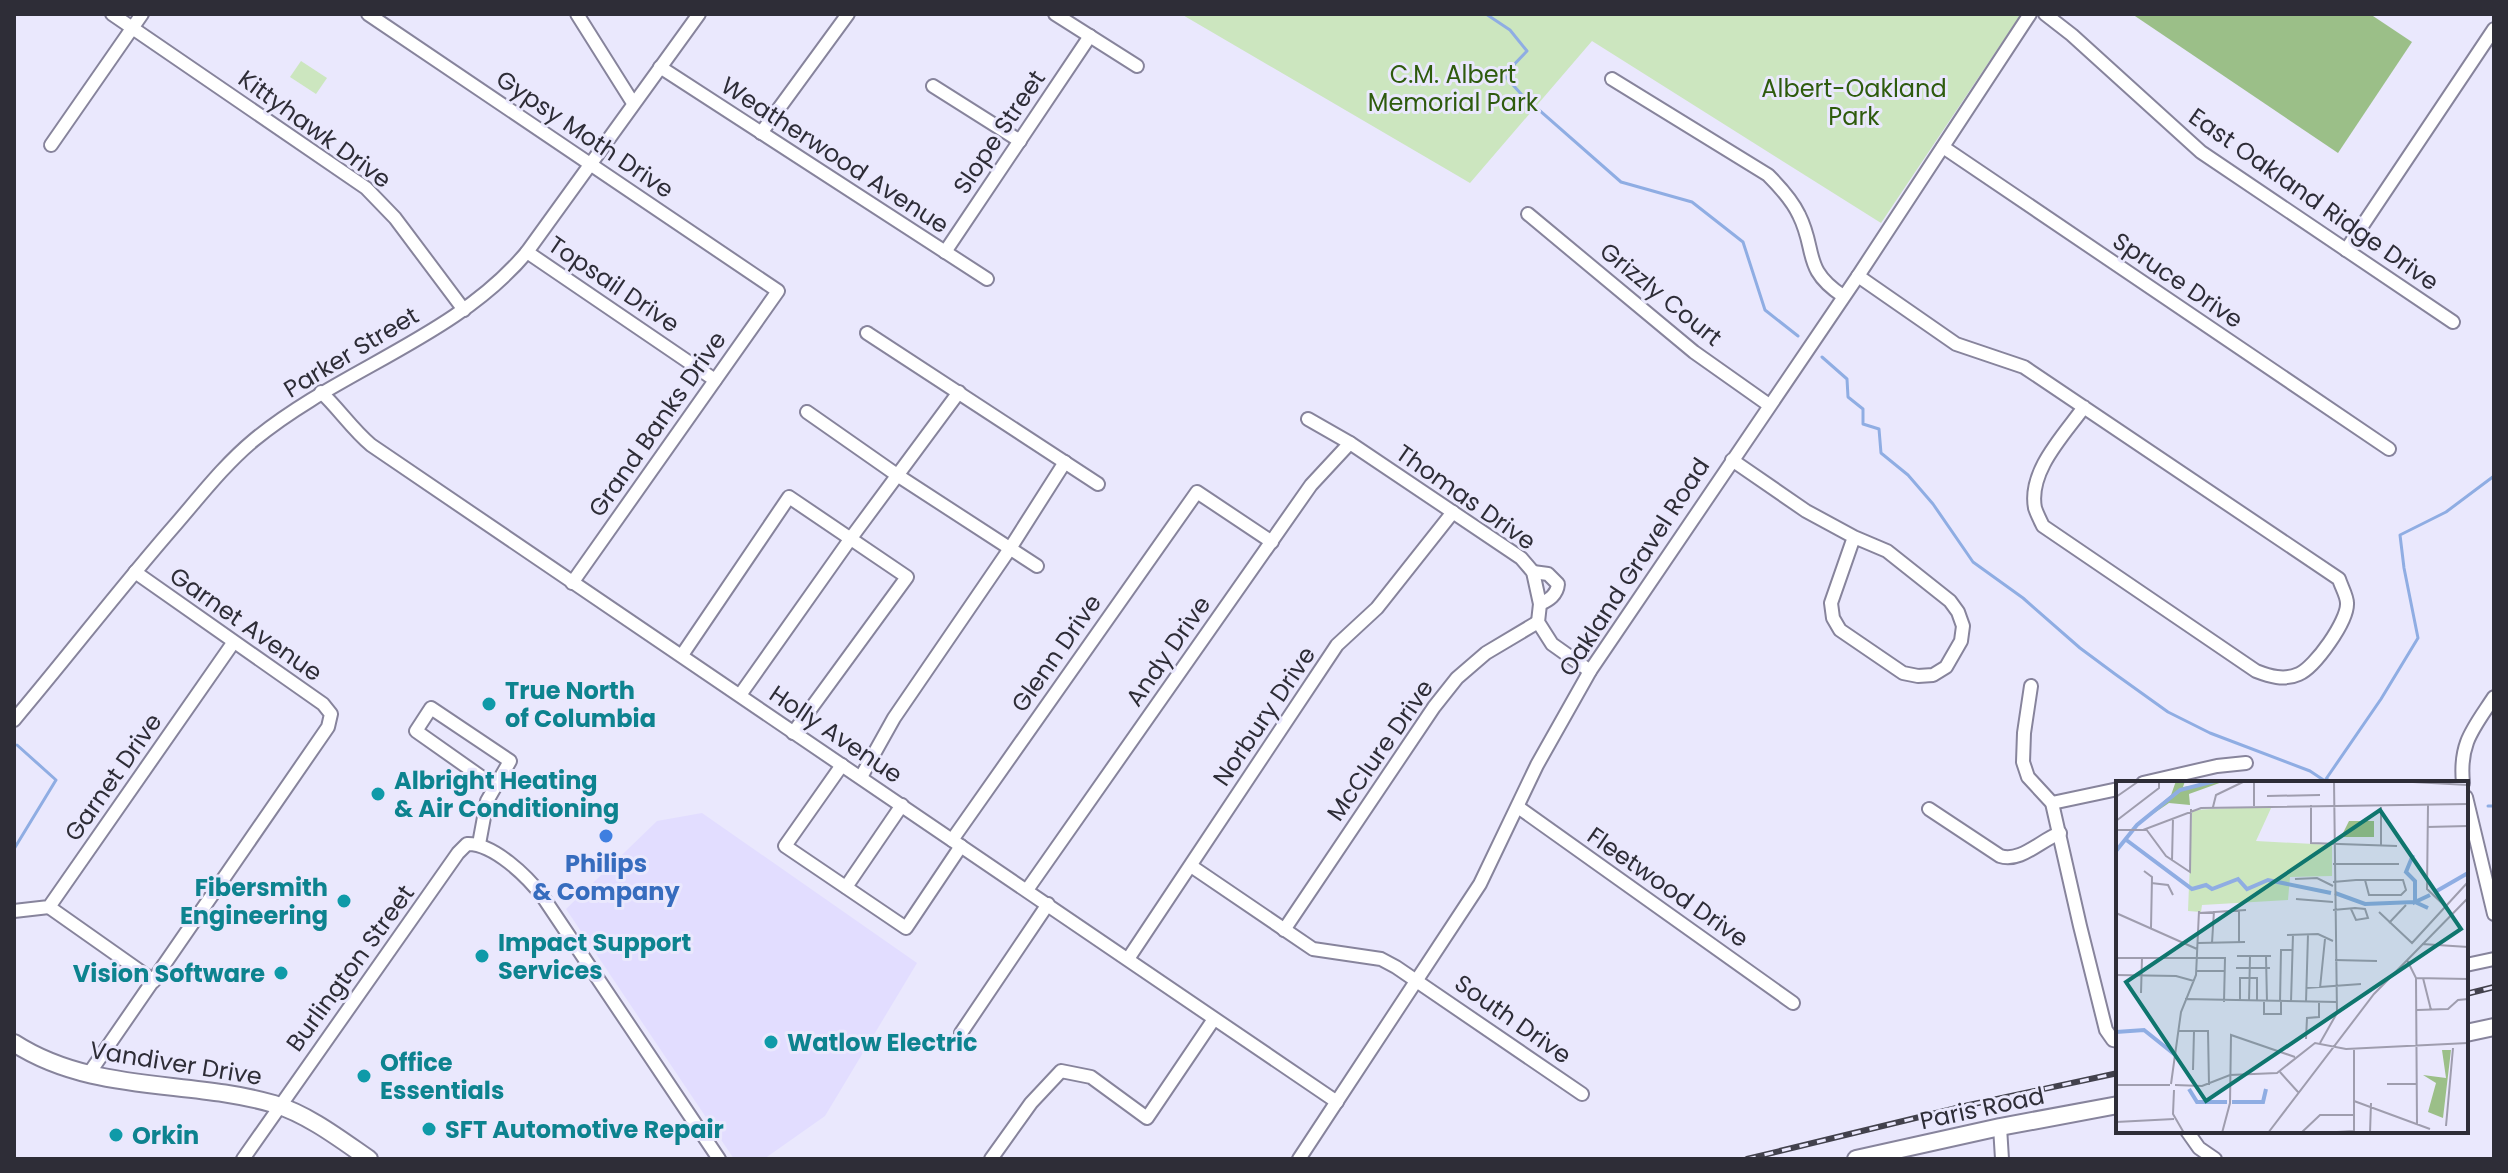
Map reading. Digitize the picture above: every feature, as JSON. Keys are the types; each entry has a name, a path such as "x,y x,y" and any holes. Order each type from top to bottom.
{"main road":[{"path":"2468,1033 2494,1027"},
{"name":"Vandiver Drive","path":"14,1043 58,1065 88,1075 228,1095 278,1106 329,1131 369,1159"},
{"name":"Paris Road","path":"1856,1159 2116,1105"}],"street":[{"name":"Kittyhawk Drive","path":"112,14 366,188 395,218 464,310"},
{"path":"51,145 142,14"},
{"name":"Gypsy Moth Drive","path":"368,14 778,291"},
{"path":"577,14 633,103"},
{"name":"Parker Street","path":"14,720 135,572 235,457 256,438 321,392 464,310 507,276 699,14"},
{"path":"761,133 848,14"},
{"path":"1055,14 1137,66"},
{"name":"Oakland Gravel Road","path":"1299,1159 1480,884 1537,765 1590,671 1858,276 2030,14"},
{"name":"East Oakland Ridge Drive","path":"2045,14 2201,152 2453,322"},
{"path":"2346,250 2494,29"},
{"name":"Slope Street","path":"945,252 1090,36"},
{"name":"Weatherwood Avenue","path":"660,67 987,279"},
{"path":"1612,79 1768,175 1800,216 1814,265 1826,285 1843,296"},
{"path":"933,86 1020,141"},
{"name":"Spruce Drive","path":"1943,147 2389,449"},
{"name":"Grizzly Court","path":"1528,214 1694,352 1769,405"},
{"name":"Topsail Drive","path":"527,252 715,380"},
{"path":"1858,276 1956,344 2024,367 2084,407 2339,579 2348,605 2341,624 2317,659 2299,674 2275,678 2256,671 2043,526 2035,508 2035,487 2044,464 2084,407"},
{"name":"Grand Banks Drive","path":"572,583 778,291"},
{"path":"867,333 1098,484"},
{"name":"Holly Avenue","path":"321,392 353,430 371,445 1337,1102"},
{"path":"740,695 959,392"},
{"path":"807,412 1037,566"},
{"name":"Thomas Drive","path":"1308,419 1350,443 1521,558 1533,572 1540,604 1538,622"},
{"name":"Andy Drive","path":"1027,890 1311,485 1350,443"},
{"path":"1732,460 1806,511 1887,551 1950,601 1963,626 1961,641 1946,667 1933,675 1903,673 1840,630 1833,618 1831,603 1854,537"},
{"path":"861,777 894,718 1065,462"},
{"name":"Glenn Drive","path":"846,887 906,928 956,843 1197,492 1272,542"},
{"path":"682,655 789,497 907,577 793,733"},
{"name":"Norbury Drive","path":"1128,959 1337,645 1377,608 1453,512"},
{"name":"Garnet Avenue","path":"135,572 323,704 331,714 328,727 154,981"},
{"path":"1533,572 1548,574 1558,584 1553,596 1540,604"},
{"path":"1538,622 1552,644 1590,671"},
{"name":"McClure Drive","path":"1284,930 1434,707 1457,678 1486,653 1538,622"},
{"name":"Garnet Drive","path":"49,907 233,643"},
{"path":"2031,686 2023,762 2028,777 2052,803 2106,1030 2115,1040"},
{"path":"2463,781 2464,748 2494,697"},
{"path":"494,786 416,731 431,708 510,761 487,801 473,844 516,869 543,897 719,1159"},
{"path":"2152,781 2217,766 2246,763"},
{"path":"842,765 785,846 846,887 902,805"},
{"path":"2052,803 2116,789"},
{"path":"2468,805 2494,914"},
{"name":"Fleetwood Drive","path":"1518,807 1793,1003"},
{"path":"1929,809 2008,859 2060,833"},
{"name":"Burlington Street","path":"243,1159 458,853 473,844"},
{"name":"South Drive","path":"1191,866 1313,949 1381,959 1418,980 1582,1094"},
{"path":"961,1033 1048,904"},
{"path":"14,911 49,907 154,981 88,1075"},
{"path":"2468,965 2494,959"},
{"path":"991,1159 1031,1103 1061,1071 1091,1077 1147,1118 1214,1019"},
{"path":"2000,1127 2002,1159"},
{"path":"2188,1133 2199,1148 2215,1159"}],"shaded area":[{"path":"702,813 917,963 825,1116 764,1159 734,1159 566,909 657,821"}],"green space":[{"name":"Albert-Oakland Park","path":"1181,14 2021,14 1881,223 1592,41 1470,183"},
{"path":"2132,14 2370,14 2412,42 2338,153"},
{"path":"301,61 327,78 316,94 290,77"}],"waterway":[{"path":"1486,14 1510,30 1527,51 1504,75 1522,95 1621,182 1692,202 1743,242 1765,310 1798,336"},
{"path":"1822,357 1847,379 1848,397 1863,409 1863,424 1879,429 1881,453 1908,475 1933,504 1973,562 2023,598 2080,648 2168,712 2210,733 2310,771 2325,781"},
{"path":"2330,781 2326,779 2418,638 2400,535 2446,512 2494,476"},
{"path":"14,849 56,780 17,745"},
{"path":"2488,806 2494,806"}],"railway":[{"path":"2468,994 2494,987"},
{"path":"1747,1159 1969,1105 2116,1073"}],"place":[{"name":"True North of Columbia","path":"489,704"},
{"name":"Albright Heating & Air Conditioning","path":"378,794"},
{"name":"Philips & Company","path":"606,836"},
{"name":"Fibersmith Engineering","path":"344,901"},
{"name":"Impact Support Services","path":"482,956"},
{"name":"Vision Software","path":"281,973"},
{"name":"Watlow Electric","path":"771,1042"},
{"name":"Office Essentials","path":"364,1076"},
{"name":"SFT Automotive Repair","path":"429,1129"},
{"name":"Orkin","path":"116,1135"}],"park label":[{"name":"C.M. Albert Memorial Park","path":"1453,88"}]}
